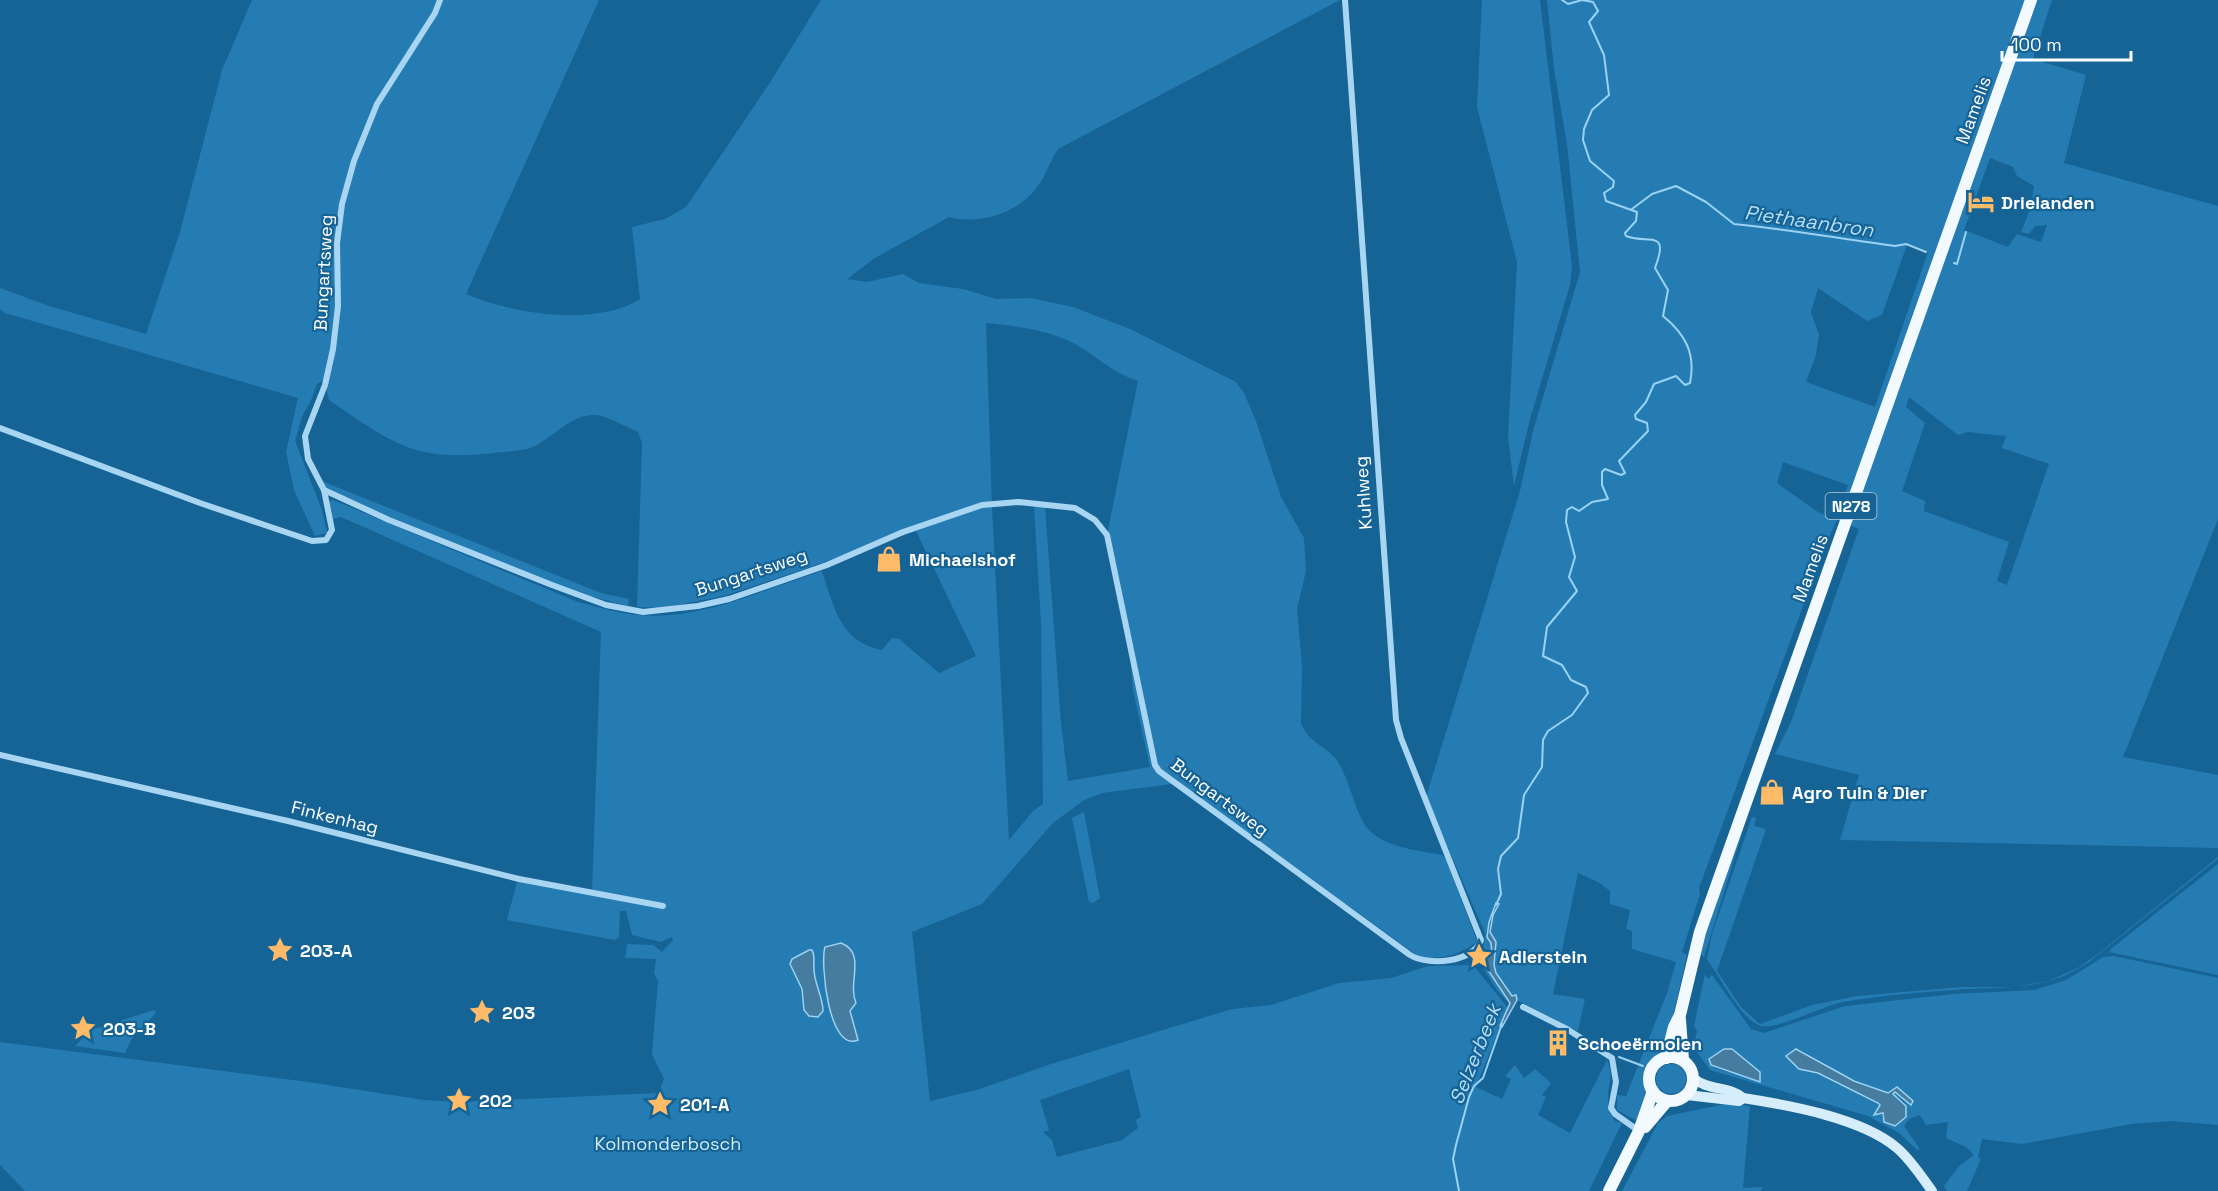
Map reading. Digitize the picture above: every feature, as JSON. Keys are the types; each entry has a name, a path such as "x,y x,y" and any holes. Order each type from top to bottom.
{"main road":[{"name":"Mamelis","path":"1666,1058 1674,1027 1680,1015 1700,932 2031,0"},
{"name":"Mamelis","path":"1680,1015 1683,1060"},
{"name":"N278","path":"1609,1191 1639,1131 1653,1091 1649,1081 1651,1070 1666,1058"},
{"path":"1666,1058 1683,1060"},
{"name":"N278","path":"1683,1060 1690,1068 1693,1078"},
{"path":"1653,1091 1667,1101 1679,1100 1688,1095 1693,1078"},
{"name":"N278","path":"1639,1131 1667,1101"}],"street":[{"name":"Bungartsweg","path":"440,0 435,13 372,115 354,161 342,204 337,243 338,306 333,349 325,385 305,436 308,459 324,490 400,525 552,585 606,605 643,612 698,606 729,599 827,565 936,519 982,505 1019,502 1075,508 1095,520 1107,535 1155,765 1159,771 1415,958 1432,961 1460,958"},
{"name":"Kuhlweg","path":"1345,0 1393,700 1401,738 1481,940 1479,946 1460,958"},
{"path":"0,428 200,503 312,541 326,540 332,530 324,490"},
{"name":"Finkenhag","path":"0,755 244,810 519,879 663,906"},
{"path":"1523,1007 1567,1029 1612,1058 1616,1082 1611,1108 1615,1114 1639,1131"},
{"path":"1693,1078 1705,1086 1739,1094 1743,1098 1823,1116 1878,1135 1902,1152 1932,1191"},
{"path":"1688,1095 1739,1101 1743,1098"}],"green space":[{"name":"Kolmonderbosch","path":"252,0 599,0 466,294 530,312 578,315 622,308 640,299 632,227 665,219 686,207 769,84 821,0 1340,0 1058,149 1035,190 1015,207 989,217 976,219 949,217 875,258 847,279 867,282 903,274 919,283 963,289 996,299 1031,298 1073,307 1130,329 1236,382 1244,393 1256,421 1281,497 1304,538 1306,571 1297,609 1302,666 1301,723 1309,736 1338,762 1363,822 1369,830 1387,842 1442,855 1446,859 1477,941 1465,950 1449,956 1433,958 1418,956 1346,904 1340,906 1172,784 1102,793 1084,800 1053,823 982,904 912,932 930,1101 980,1089 1051,1064 1232,1009 1271,1005 1339,983 1391,978 1428,966 1473,965 1508,1008 1476,1087 1502,1099 1511,1079 1505,1076 1515,1065 1524,1078 1535,1069 1551,1083 1542,1095 1546,1097 1538,1115 1570,1133 1607,1060 1610,1068 1608,1103 1615,1121 1622,1123 1589,1191 25,1191 0,1165 0,1042 308,1082 424,1100 458,1102 658,1093 664,1079 652,1054 658,981 654,973 656,959 625,958 627,944 653,945 662,952 673,940 672,937 661,942 632,935 626,911 620,911 619,937 615,940 507,920 517,882 592,895 601,632 341,517 334,519 333,528 327,501 333,500 578,602 637,615 661,616 708,609 822,571 841,621 848,631 868,646 882,650 892,638 899,639 939,673 976,656 916,531 727,595 665,608 637,607 642,443 638,432 605,417 595,415 577,419 535,446 526,449 443,455 423,452 406,446 371,428 329,400 324,380 317,384 303,414 295,441 322,510 327,533 315,536 294,490 286,452 298,398 5,313 0,309 0,288 49,306 146,334 180,232 222,70","holes":["986,323 1028,329 1060,337 1118,372 1138,381 1107,535 1127,618 1133,690 1150,767 1068,781 1061,723 1045,507 1034,506 1041,623 1043,804 1033,811 1009,840 992,507","825,947 855,969 852,992 856,1003 851,1015 857,1034 828,1002 823,975","812,950 815,956 813,968 823,1004 803,1004 800,982","1129,1069 1141,1117 1136,1120 1138,1128 1122,1140 1057,1157 1052,1140 1043,1132 1049,1130 1040,1100"]},
{"path":"1482,0 1540,0 1572,266 1570,285 1530,419 1514,486 1508,437 1517,262 1477,107"},
{"path":"1547,0 2052,0 2033,59 2086,75 2064,163 2218,206 2218,519 2123,757 2218,775 2218,848 1840,840 1859,775 1775,754 1791,722 1859,529 1837,520 1826,544 1699,888 1700,894 1682,952 1687,955 1666,1047 1649,1067 1646,1075 1647,1099 1637,1121 1617,1110 1617,1095 1626,1096 1667,993 1676,962 1632,949 1632,931 1626,929 1630,910 1610,904 1610,891 1598,882 1578,873 1553,994 1585,999 1578,1031 1515,999 1511,1005 1497,990 1482,966 1485,933 1426,797 1520,491 1533,431 1580,272 1567,144 1554,69","holes":["1990,158 2013,167 2017,176 2034,186 2031,207 2021,232 2029,234 2035,226 2047,225 2041,242 2017,234 2008,247 1964,230","1907,245 1928,252 1875,407 1806,382 1816,355 1819,335 1811,312 1818,288 1867,321 1882,315","1909,397 1958,435 1968,432 2006,436 2002,448 2049,464 2007,585 1997,581 2009,542 1924,511 1925,501 1902,491 1925,423 1906,407","1783,462 1848,485 1837,520 1818,512 1777,483"]},
{"path":"319,480 601,593 629,599 628,606 581,594 456,545 334,493 323,491"},
{"path":"1084,812 1100,898 1093,903 1089,902 1072,818"},
{"path":"1752,817 1756,818 1754,826 1766,829 1717,971 1741,1007 1760,1024 1812,1005 1857,996 1961,987 2010,987 1873,997 1834,1004 1769,1026 1761,1026 1754,1022 1746,1016 1731,997 1707,959 1712,934"},
{"path":"1744,827 1704,957 1700,953 1702,942"},
{"path":"2218,857 2089,962 2074,971 2048,981 2078,968 2099,953"},
{"path":"2218,864 2218,975 2109,952 2112,948"},
{"path":"2114,956 2218,978 2218,1125 2172,1121 2131,1124 2022,1144 1982,1139 1978,1157 1981,1159 1967,1191 1947,1191 1944,1186 1959,1166 1974,1155 1966,1147 1946,1138 1948,1122 1926,1125 1920,1115 1909,1119 1904,1126 1920,1149 1917,1150 1899,1133 1868,1116 1710,1070 1693,1047 1697,1031 1694,1026 1705,974 1708,979 1712,975 1751,1029 1764,1033 1845,1006 1953,994 2034,990 2066,980 2103,957","holes":["1799,1049 1849,1078 1888,1093 1895,1087 1911,1105 1895,1092 1892,1094 1904,1102 1907,1110 1892,1126 1884,1122 1878,1103 1818,1073 1802,1070 1788,1055","1709,1063 1753,1067 1760,1072 1760,1081 1715,1068"]},
{"path":"154,1010 156,1013 131,1040 125,1053 75,1046 91,1030"},
{"path":"1671,1064 1682,1068 1686,1079 1682,1090 1671,1094 1660,1090 1656,1079 1660,1068"},
{"path":"1725,1104 1750,1106 1743,1188 1763,1187 1761,1191 1622,1191 1658,1123 1667,1116"}],"shaded area":[{"path":"1496,903 1499,904 1493,915 1490,932 1496,942 1494,965 1496,973 1512,996 1516,995 1517,1000 1502,1027 1500,1026 1510,1003 1482,961 1492,954 1491,943 1487,937 1489,922"},
{"path":"841,943 849,948 855,961 854,995 856,1003 850,1011 858,1040 848,1040 840,1033 833,1021 829,1005 824,971 825,947"},
{"path":"812,950 814,955 814,974 823,1006 823,1011 818,1017 809,1016 804,1010 802,989 790,964 792,959"},
{"path":"1724,1049 1732,1049 1760,1072 1760,1082 1711,1065 1709,1059"},
{"path":"1796,1049 1854,1081 1888,1093 1897,1087 1913,1101 1911,1105 1895,1092 1893,1094 1906,1106 1906,1117 1895,1126 1884,1122 1883,1113 1874,1115 1880,1105 1878,1103 1818,1073 1799,1069 1786,1056"}],"waterway":[{"name":"Selzerbeek","path":"1496,905 1501,894 1498,869 1501,856 1518,838 1524,795 1542,767 1543,740 1548,731 1572,715 1588,693 1586,687 1571,680 1562,665 1543,656 1547,627 1577,591 1569,577 1575,557 1566,522 1567,510 1572,507 1579,511 1592,502 1608,499 1602,485 1602,472 1605,469 1621,475 1625,473 1619,461 1648,431 1647,423 1636,419 1635,415 1646,402 1654,384 1676,376 1685,385 1690,383 1691,372 1687,345 1683,337 1663,316 1668,290 1655,268 1660,247 1655,240 1626,236 1625,233 1636,221 1637,212 1606,201 1604,193 1613,187 1614,181 1590,161 1583,140 1584,129 1592,110 1609,95 1604,55 1589,22 1598,11 1593,2 1582,0 1568,4 1562,0"},
{"name":"Piethaanbron","path":"1632,209 1652,194 1676,186 1706,202 1734,224 1895,246 1906,244 1926,252"},
{"name":"Piethaanbron","path":"1954,263 1957,264 1966,232"},
{"name":"Selzerbeek","path":"1459,1191 1453,1159 1456,1145 1469,1097 1474,1086 1483,1078 1502,1024"},
{"path":"1619,1057 1643,1066"}],"place":[{"name":"Drielanden","path":"1981,202"},
{"name":"Michaelshof","path":"889,559"},
{"name":"Agro Tuin & Dier","path":"1772,792"},
{"name":"203-A","path":"280,950"},
{"name":"Adlerstein","path":"1479,956"},
{"name":"203","path":"482,1012"},
{"name":"203-B","path":"83,1028"},
{"name":"Schoeërmolen","path":"1558,1043"},
{"name":"202","path":"459,1100"},
{"name":"201-A","path":"660,1104"}]}
